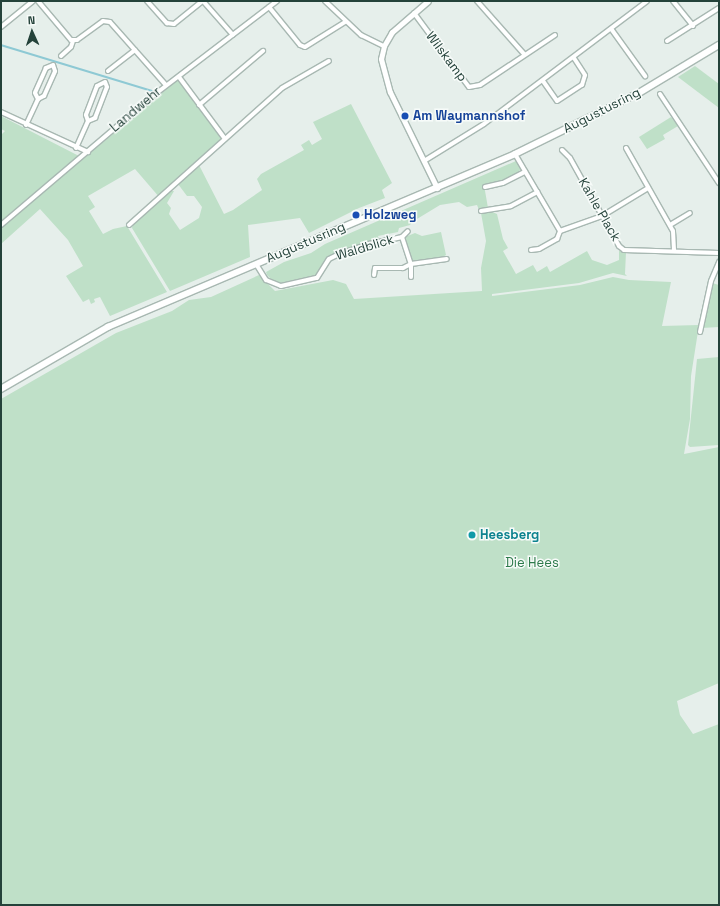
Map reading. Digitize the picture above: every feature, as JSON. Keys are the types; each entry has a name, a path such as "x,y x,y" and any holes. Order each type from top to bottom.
{"main road":[{"name":"Augustusring","path":"1,388 108,327 515,154 639,93 719,45"}],"street":[{"path":"1,27 33,1"},
{"path":"38,1 66,37 73,41"},
{"path":"147,1 167,23 174,24 203,1 233,35"},
{"name":"Landwehr","path":"1,225 166,85 179,77 276,1"},
{"path":"325,1 345,22 361,35 384,46"},
{"path":"428,1 392,32 384,46 381,59 385,80 438,188"},
{"path":"477,1 524,54"},
{"path":"424,161 484,124 612,30 647,1"},
{"path":"673,1 693,26"},
{"path":"269,7 300,45 305,48 345,22"},
{"path":"667,41 693,26 719,8"},
{"name":"Wilskamp","path":"414,13 469,87 480,85 524,54 555,35"},
{"path":"61,56 70,48 73,41 103,21 107,21 130,42 134,50 166,85"},
{"path":"612,30 644,76"},
{"path":"108,71 134,50"},
{"path":"199,105 263,51"},
{"path":"543,81 557,101 582,85 585,75 574,58"},
{"path":"129,225 282,88 330,61"},
{"path":"26,125 38,99 43,97 47,90 55,70 53,65 47,66 43,74 35,93 38,99"},
{"path":"179,77 225,139"},
{"path":"76,148 88,121 86,114 98,84 105,82 107,87 95,118 88,121"},
{"path":"660,94 719,183"},
{"path":"1,112 76,148 88,152"},
{"path":"626,148 670,225 675,237 674,251"},
{"name":"Kahle Plack","path":"562,150 570,158 602,216 624,250 719,253"},
{"path":"515,154 560,230 557,239 539,249 530,250"},
{"path":"485,187 503,184 525,172"},
{"path":"560,230 602,216 648,188"},
{"path":"481,211 511,206 537,192"},
{"path":"670,225 690,213"},
{"name":"Waldblick","path":"256,264 266,280 281,286 317,278 329,259 369,244 402,237 408,231"},
{"name":"Waldblick","path":"402,237 411,264 411,277"},
{"name":"Waldblick","path":"374,275 375,268 403,268 411,264 447,259"},
{"path":"700,332 711,281 719,262"}],"green space":[{"path":"695,66 719,84 719,108 678,77"},
{"path":"176,81 179,81 222,140 160,198 135,169 88,196 95,207 89,211 103,234 113,229 127,226 167,292 110,316 100,297 94,299 95,302 91,304 89,299 83,302 66,276 83,266 68,240 40,209 1,244 1,228"},
{"path":"351,104 392,183 382,190 385,198 359,208 309,233 300,218 248,225 250,257 170,291 132,228 133,224 170,191 174,191 167,203 171,208 169,214 180,230 199,218 202,207 194,196 187,196 178,184 199,165 224,214 233,210 262,190 257,179 261,174 304,150 301,145 309,140 312,145 322,139 313,122"},
{"path":"1,116 79,156 1,224 1,135 5,131 1,129"},
{"path":"671,117 678,126 663,135 665,139 647,149 639,137"},
{"path":"516,161 521,168 518,173 502,182 484,185 488,208 479,210 477,205 467,207 459,202 440,205 412,222 410,225 399,228 398,232 378,236 379,239 331,255 326,259 317,275 281,283 272,280 267,275 266,272 284,262 311,253 325,244"},
{"name":"Die Hees","path":"490,211 497,214 503,239 508,248 503,251 516,274 533,265 537,272 547,266 550,272 587,251 592,260 607,265 619,260 619,251 626,252 625,274 627,276 613,273 579,283 492,294 492,296 580,285 613,277 629,280 671,282 662,326 699,325 691,376 690,419 684,454 719,447 719,683 677,701 680,715 693,734 719,724 719,905 1,905 1,399 116,333 172,311 189,300 211,297 259,275 275,291 333,280 346,284 354,299 482,291 481,268 486,241 481,213"},
{"path":"441,232 446,255 441,258 413,262 405,237 415,233 422,236"},
{"path":"712,283 719,285 719,327 702,328"},
{"path":"719,357 719,445 690,447 688,445 697,359"}],"waterway":[{"path":"1,45 156,92"}],"place":[{"name":"Am Waymannshof","path":"405,116"},
{"name":"Holzweg","path":"356,215"},
{"name":"Heesberg","path":"472,535"}]}
